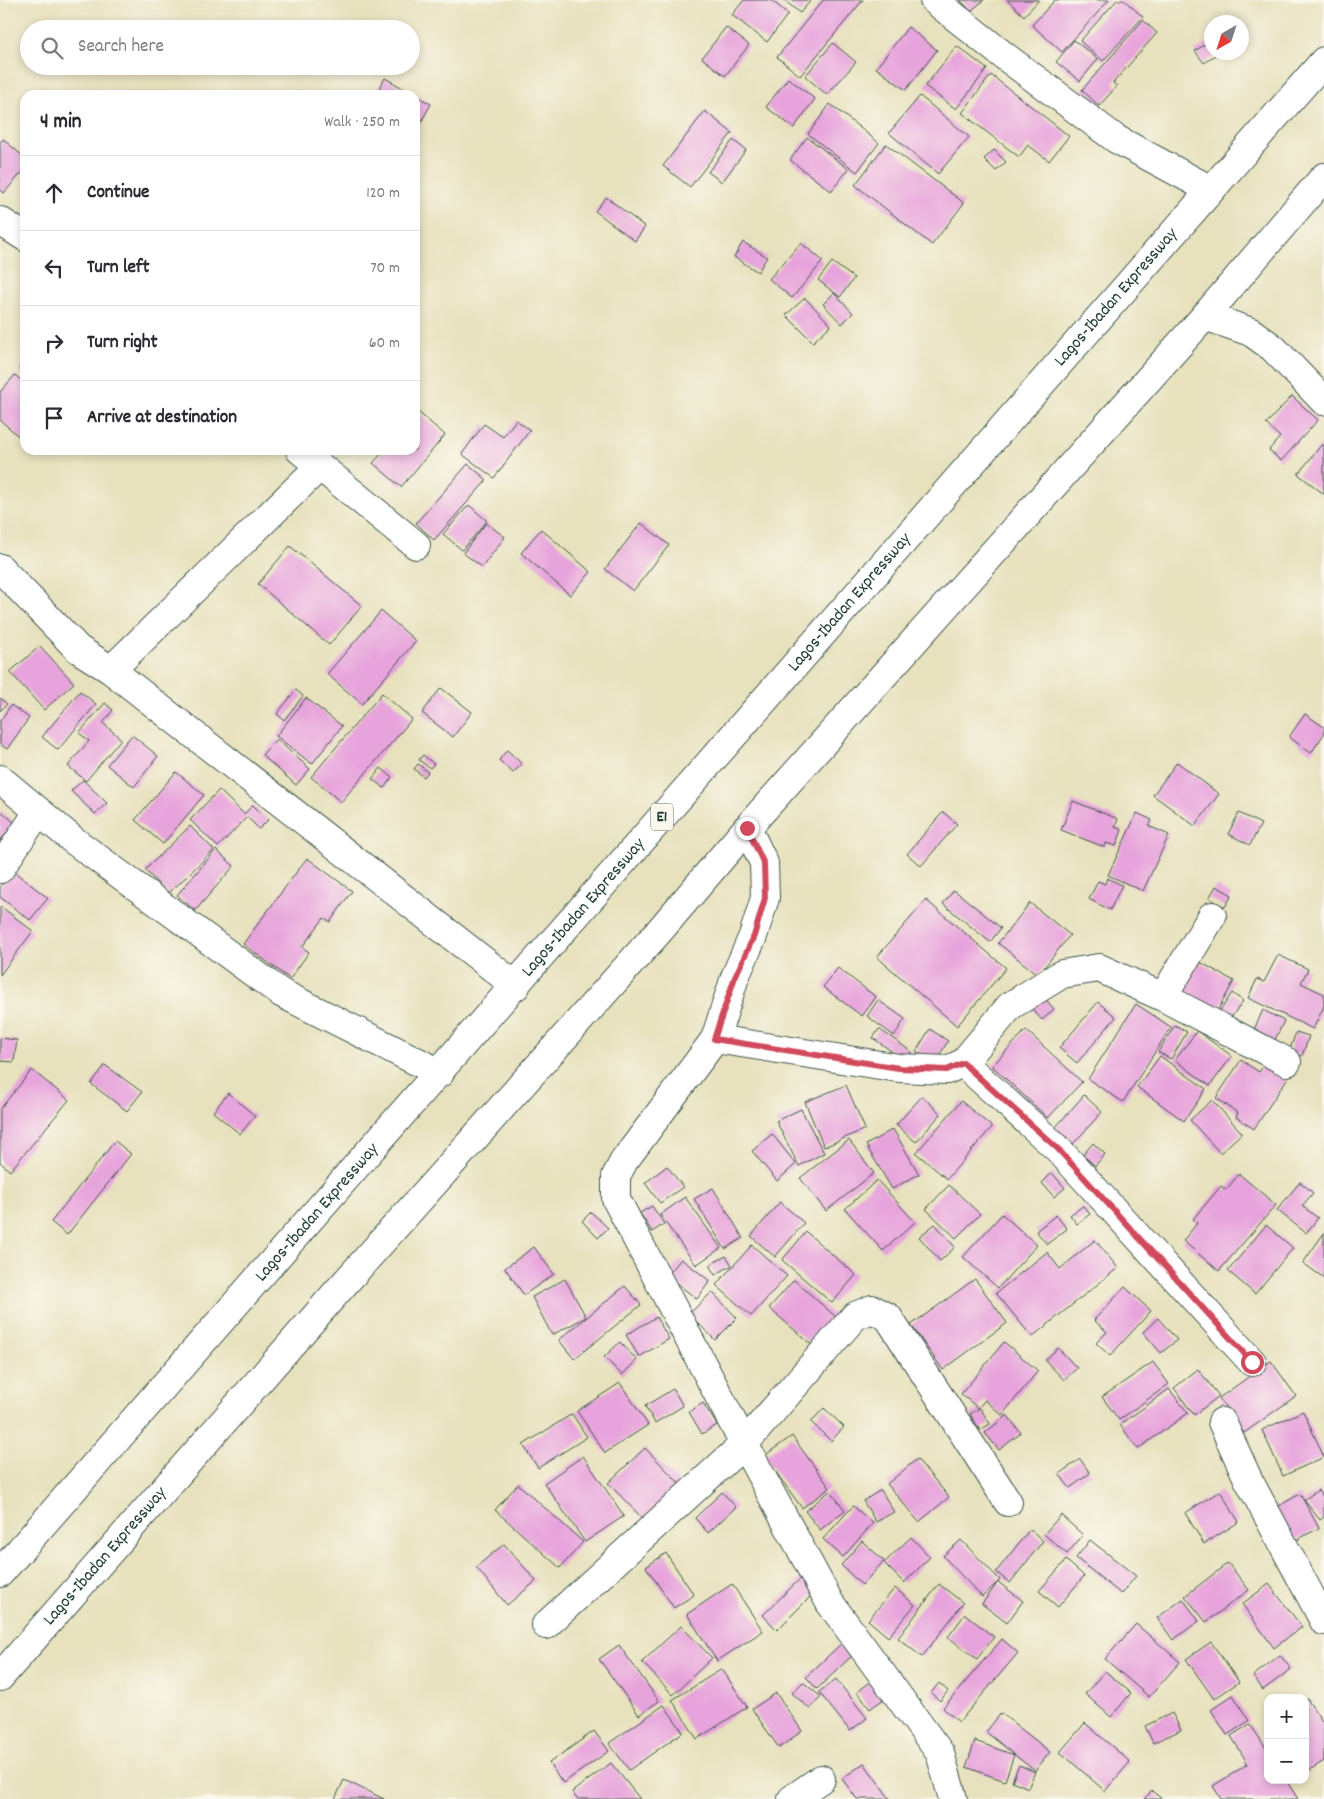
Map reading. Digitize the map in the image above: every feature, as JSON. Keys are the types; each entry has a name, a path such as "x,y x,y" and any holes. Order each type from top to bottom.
{"main road":[{"path":"934,0 1003,55 1116,139 1210,190"},
{"name":"Lagos-Ibadan Expressway","path":"0,1573 440,1073 1324,61"},
{"name":"Lagos-Ibadan Expressway","path":"0,1677 343,1286 661,929 747,828 1205,316 1324,177"},
{"path":"0,221 20,234"},
{"path":"1205,316 1251,332 1273,348 1324,401"},
{"path":"111,670 309,459 416,545"},
{"path":"0,568 78,649 111,670 516,986"},
{"path":"0,779 73,840 281,993 440,1073"},
{"path":"0,869 38,812"},
{"path":"747,828 764,864 765,898 754,936 735,977 714,1039 624,1161 616,1176 616,1199 744,1444 830,1603 940,1753 953,1799"},
{"path":"1163,997 1212,916"},
{"path":"714,1039 899,1068 947,1070 963,1063 1010,1006 1062,974 1099,968 1163,997 1287,1062"},
{"path":"963,1063 1058,1149 1252,1362"},
{"path":"546,1625 744,1444 855,1316 872,1309 888,1317 1008,1502"},
{"path":"1222,1422 1248,1479 1324,1621"},
{"path":"792,1799 820,1779"}],"building":[{"path":"744,0 771,0 788,14 767,42 732,15"},
{"path":"784,0 811,0 800,13"},
{"path":"823,0 863,0 800,76 777,57"},
{"path":"960,0 984,0 971,11"},
{"path":"1007,0 1039,0 1024,16"},
{"path":"1055,0 1109,0 1062,52 1032,25"},
{"path":"1117,0 1124,0 1143,17 1103,61 1080,41"},
{"path":"1143,20 1157,33 1113,83 1117,86 1099,106 1082,90"},
{"path":"726,27 749,45 725,76 702,58"},
{"path":"908,27 937,50 906,90 876,68"},
{"path":"1074,40 1098,59 1080,81 1056,62"},
{"path":"833,43 856,62 827,95 805,76"},
{"path":"1204,45 1204,60 1208,60 1204,63 1195,51"},
{"path":"957,46 987,69 956,109 925,86"},
{"path":"991,75 1069,136 1049,161 1028,145 1019,157 962,113"},
{"path":"385,78 406,90 378,90"},
{"path":"788,78 815,99 794,128 766,107"},
{"path":"920,96 969,137 938,174 889,133"},
{"path":"420,98 431,104 420,124"},
{"path":"830,104 879,143 857,172 808,134"},
{"path":"705,111 732,133 690,187 663,166"},
{"path":"807,137 849,169 831,191 790,160"},
{"path":"3,139 20,154 20,175 4,193 0,189 0,142"},
{"path":"733,140 746,150 722,182 708,172"},
{"path":"886,144 964,203 932,245 855,185"},
{"path":"994,150 1006,162 996,171 984,159"},
{"path":"606,197 645,227 635,241 595,211"},
{"path":"743,242 767,257 758,272 734,257"},
{"path":"801,243 823,261 792,298 769,279"},
{"path":"832,262 854,278 840,297 818,280"},
{"path":"834,293 853,313 842,324 823,304"},
{"path":"805,298 831,325 813,342 786,315"},
{"path":"15,375 20,380 20,438 0,420 0,392"},
{"path":"1292,396 1318,420 1281,461 1269,450 1280,437 1266,424"},
{"path":"420,414 445,435 401,487 373,463 380,455 420,455"},
{"path":"516,420 530,430 494,478 462,454 484,424 503,437"},
{"path":"1322,444 1324,446 1324,494 1298,474"},
{"path":"468,464 487,480 434,540 416,523"},
{"path":"469,505 487,521 462,550 443,534"},
{"path":"486,523 505,537 482,567 463,553"},
{"path":"641,523 669,545 633,591 605,569"},
{"path":"541,529 591,572 570,595 521,553"},
{"path":"290,546 362,606 329,645 258,584"},
{"path":"381,611 416,641 362,704 327,674"},
{"path":"40,646 74,683 44,710 10,672"},
{"path":"441,688 472,712 453,737 422,713"},
{"path":"296,690 303,696 284,720 277,714"},
{"path":"80,691 96,704 58,750 42,737"},
{"path":"382,693 412,719 341,802 311,777"},
{"path":"0,698 7,704 0,711"},
{"path":"306,698 342,726 312,764 276,736"},
{"path":"105,703 113,710 103,723 121,739 86,781 68,766 89,741 79,733"},
{"path":"11,705 29,718 7,749 0,744 0,721"},
{"path":"1305,714 1324,727 1324,734 1311,753 1289,737"},
{"path":"132,735 158,756 134,787 107,765"},
{"path":"276,739 310,769 296,785 262,755"},
{"path":"507,750 522,764 513,773 499,760"},
{"path":"423,755 434,764 430,768 419,760"},
{"path":"1177,762 1219,794 1195,826 1153,795"},
{"path":"418,764 428,772 424,777 414,769"},
{"path":"381,768 392,777 384,788 372,779"},
{"path":"176,772 204,795 163,844 135,820"},
{"path":"83,780 107,803 95,814 71,791"},
{"path":"219,790 244,814 253,805 268,820 259,829 247,817 218,847 190,820"},
{"path":"1073,801 1118,819 1115,827 1122,830 1116,846 1106,843 1104,847 1061,830"},
{"path":"0,810 15,823 0,841"},
{"path":"943,812 957,824 921,866 907,854"},
{"path":"1137,813 1152,820 1149,826 1169,835 1143,891 1108,875"},
{"path":"1239,813 1261,824 1250,845 1228,834"},
{"path":"190,826 214,850 168,894 145,870"},
{"path":"216,850 234,866 195,911 177,895"},
{"path":"307,858 352,891 330,922 324,918 302,947 309,952 290,979 243,944"},
{"path":"13,871 48,898 30,920 0,897 0,887"},
{"path":"1107,878 1122,885 1110,910 1089,899 1098,881 1105,884"},
{"path":"1216,886 1232,895 1225,907 1209,898"},
{"path":"954,890 1001,928 990,942 943,904"},
{"path":"926,900 1006,968 957,1026 877,957"},
{"path":"1030,903 1070,935 1038,975 998,943"},
{"path":"0,906 33,931 0,975"},
{"path":"1278,955 1308,969 1301,983 1324,994 1324,1006 1313,1029 1248,998 1257,979 1264,982"},
{"path":"1198,961 1234,981 1214,1017 1178,997"},
{"path":"838,968 876,997 862,1016 823,987"},
{"path":"1232,993 1243,1001 1228,1022 1217,1015"},
{"path":"1042,995 1054,1009 1042,1020 1030,1007"},
{"path":"878,1000 905,1019 894,1036 867,1016"},
{"path":"1098,1002 1116,1017 1077,1063 1059,1048"},
{"path":"1136,1004 1171,1027 1123,1102 1088,1079"},
{"path":"1263,1010 1284,1021 1272,1046 1251,1036"},
{"path":"1175,1025 1187,1032 1171,1059 1158,1052"},
{"path":"879,1029 912,1052 905,1061 873,1038"},
{"path":"930,1029 948,1041 935,1063 916,1051"},
{"path":"1026,1030 1082,1082 1048,1118 992,1066"},
{"path":"1197,1031 1232,1056 1210,1086 1175,1060"},
{"path":"1296,1032 1309,1036 1302,1056 1289,1052"},
{"path":"0,1038 17,1040 14,1062 0,1061"},
{"path":"1160,1056 1206,1089 1184,1121 1137,1087"},
{"path":"1241,1060 1259,1072 1266,1062 1289,1076 1254,1129 1236,1117 1238,1113 1216,1098"},
{"path":"105,1065 142,1092 127,1111 91,1084"},
{"path":"32,1070 69,1100 10,1171 0,1162 0,1109"},
{"path":"846,1085 865,1129 824,1147 805,1102"},
{"path":"228,1093 255,1116 240,1134 213,1112"},
{"path":"1084,1095 1102,1112 1072,1145 1054,1129"},
{"path":"922,1096 941,1114 916,1142 896,1125"},
{"path":"1212,1100 1242,1133 1220,1153 1190,1120"},
{"path":"961,1101 992,1127 947,1179 916,1153"},
{"path":"801,1109 824,1153 799,1166 776,1121"},
{"path":"893,1129 919,1174 892,1189 866,1145"},
{"path":"772,1134 796,1164 777,1181 752,1151"},
{"path":"849,1140 874,1173 826,1211 800,1178"},
{"path":"115,1141 131,1154 67,1235 51,1222"},
{"path":"1093,1143 1105,1154 1095,1166 1083,1155"},
{"path":"667,1166 683,1187 660,1203 645,1183"},
{"path":"1052,1173 1065,1188 1054,1197 1042,1183"},
{"path":"1239,1174 1276,1205 1219,1271 1183,1241 1197,1223 1193,1219 1221,1186 1226,1190"},
{"path":"877,1180 915,1222 883,1251 845,1209"},
{"path":"1300,1182 1313,1193 1302,1206 1318,1218 1306,1233 1277,1210"},
{"path":"949,1185 980,1214 956,1238 926,1209"},
{"path":"713,1188 743,1238 725,1249 694,1199"},
{"path":"685,1197 721,1248 696,1265 660,1215"},
{"path":"780,1202 804,1223 775,1257 751,1236"},
{"path":"652,1206 664,1224 652,1232 640,1213"},
{"path":"1083,1206 1090,1214 1077,1224 1070,1215"},
{"path":"591,1212 608,1228 598,1238 582,1221"},
{"path":"1002,1214 1037,1245 998,1288 963,1257"},
{"path":"1056,1215 1067,1229 1047,1244 1036,1231"},
{"path":"935,1224 955,1247 940,1261 919,1237"},
{"path":"1266,1225 1293,1248 1255,1294 1228,1271"},
{"path":"806,1232 856,1275 832,1303 782,1260"},
{"path":"1324,1233 1324,1278 1303,1263"},
{"path":"1095,1240 1118,1268 1032,1337 996,1293 1047,1252 1060,1269"},
{"path":"752,1245 787,1276 751,1316 716,1285"},
{"path":"534,1247 554,1274 524,1295 505,1268"},
{"path":"726,1256 732,1265 715,1275 709,1265"},
{"path":"681,1259 710,1281 697,1299 667,1276"},
{"path":"565,1279 586,1317 552,1335 532,1297"},
{"path":"975,1279 1007,1323 943,1370 911,1325"},
{"path":"794,1280 836,1317 812,1345 769,1308"},
{"path":"625,1286 641,1305 574,1359 559,1340"},
{"path":"1125,1287 1151,1311 1110,1356 1096,1343 1107,1332 1094,1320"},
{"path":"712,1292 737,1318 715,1340 689,1314"},
{"path":"656,1317 669,1339 639,1357 626,1335"},
{"path":"1158,1318 1177,1340 1161,1353 1143,1332"},
{"path":"620,1342 637,1360 622,1375 604,1357"},
{"path":"1004,1342 1038,1371 1002,1415 985,1400 978,1408 961,1394"},
{"path":"1058,1348 1077,1368 1064,1380 1045,1360"},
{"path":"1271,1361 1296,1396 1244,1433 1219,1398"},
{"path":"1153,1362 1169,1384 1119,1420 1102,1397"},
{"path":"1198,1369 1219,1396 1194,1415 1174,1388"},
{"path":"620,1383 648,1425 605,1453 577,1411"},
{"path":"673,1389 683,1406 655,1423 645,1406"},
{"path":"1169,1389 1188,1413 1138,1449 1120,1425"},
{"path":"703,1403 717,1425 702,1434 689,1412"},
{"path":"824,1408 844,1427 831,1441 811,1422"},
{"path":"980,1408 990,1424 980,1430 970,1414"},
{"path":"1303,1411 1324,1457 1283,1476 1262,1430"},
{"path":"572,1414 587,1437 538,1468 523,1445"},
{"path":"1007,1415 1021,1433 999,1450 985,1433"},
{"path":"792,1436 830,1488 802,1508 764,1456"},
{"path":"645,1448 682,1486 645,1521 608,1483"},
{"path":"583,1456 624,1516 585,1542 544,1483"},
{"path":"917,1459 949,1497 919,1522 887,1484"},
{"path":"1080,1459 1090,1473 1070,1488 1059,1474"},
{"path":"518,1484 583,1542 560,1568 495,1510"},
{"path":"881,1490 894,1512 876,1522 863,1501"},
{"path":"1318,1490 1324,1498 1324,1517 1320,1520 1304,1500"},
{"path":"830,1491 845,1510 820,1530 805,1511"},
{"path":"1220,1491 1239,1522 1204,1544 1185,1513"},
{"path":"722,1492 736,1507 708,1533 695,1518"},
{"path":"1300,1494 1319,1528 1293,1542 1275,1508"},
{"path":"853,1506 873,1523 843,1557 823,1539"},
{"path":"1061,1515 1083,1535 1067,1554 1044,1534"},
{"path":"1030,1529 1043,1541 1010,1583 996,1572"},
{"path":"911,1537 930,1557 904,1583 884,1563"},
{"path":"961,1540 1000,1580 982,1597 943,1556"},
{"path":"1090,1540 1136,1576 1121,1594 1076,1558"},
{"path":"862,1541 884,1561 862,1585 841,1565"},
{"path":"504,1544 536,1581 507,1605 476,1567"},
{"path":"666,1553 694,1595 674,1608 646,1567"},
{"path":"1066,1560 1084,1576 1058,1607 1039,1591"},
{"path":"1228,1563 1249,1590 1206,1622 1185,1596"},
{"path":"804,1575 818,1589 777,1630 763,1615"},
{"path":"998,1582 1023,1601 1007,1623 982,1604"},
{"path":"732,1584 763,1631 717,1661 687,1614"},
{"path":"939,1584 963,1603 922,1657 898,1638"},
{"path":"1269,1584 1302,1627 1274,1648 1242,1604"},
{"path":"895,1588 915,1605 888,1637 868,1620"},
{"path":"1183,1599 1199,1621 1173,1640 1157,1618"},
{"path":"965,1614 994,1637 977,1659 948,1637"},
{"path":"1136,1624 1180,1662 1149,1697 1105,1659"},
{"path":"681,1626 712,1658 673,1695 642,1662"},
{"path":"847,1638 858,1650 817,1689 806,1677"},
{"path":"1002,1639 1018,1653 959,1722 943,1708"},
{"path":"1211,1642 1239,1682 1214,1699 1186,1659"},
{"path":"619,1645 659,1701 639,1715 599,1659"},
{"path":"1280,1655 1291,1669 1263,1690 1253,1676"},
{"path":"722,1669 747,1707 697,1739 672,1700"},
{"path":"1105,1671 1131,1693 1111,1717 1085,1694"},
{"path":"836,1679 867,1718 850,1731 819,1692"},
{"path":"872,1681 885,1698 870,1709 857,1692"},
{"path":"803,1682 821,1697 810,1709 792,1693"},
{"path":"939,1683 948,1691 940,1701 931,1693"},
{"path":"776,1693 802,1731 779,1748 752,1709"},
{"path":"1233,1695 1249,1721 1227,1735 1211,1710"},
{"path":"1309,1702 1324,1724 1324,1761 1309,1770"},
{"path":"664,1705 683,1732 629,1770 609,1743"},
{"path":"1001,1713 1050,1752 1035,1771 986,1732"},
{"path":"1172,1713 1181,1730 1153,1743 1145,1726"},
{"path":"1085,1723 1130,1762 1105,1791 1060,1752"},
{"path":"1250,1724 1264,1745 1264,1784 1289,1784 1298,1799 1221,1799 1213,1786 1248,1764 1231,1736"},
{"path":"594,1731 609,1751 563,1783 549,1763"},
{"path":"975,1741 1014,1755 1005,1781 966,1767"},
{"path":"611,1763 640,1799 577,1799 572,1792"},
{"path":"864,1763 890,1799 857,1799 842,1779"},
{"path":"1019,1765 1035,1772 1028,1788 1012,1781"},
{"path":"344,1780 384,1799 335,1799"},
{"path":"1152,1791 1162,1799 1144,1799"}],"route":[{"path":"747,828 764,864 765,898 754,936 735,977 714,1039 899,1068 947,1070 963,1063 1058,1149 1252,1362"}]}
